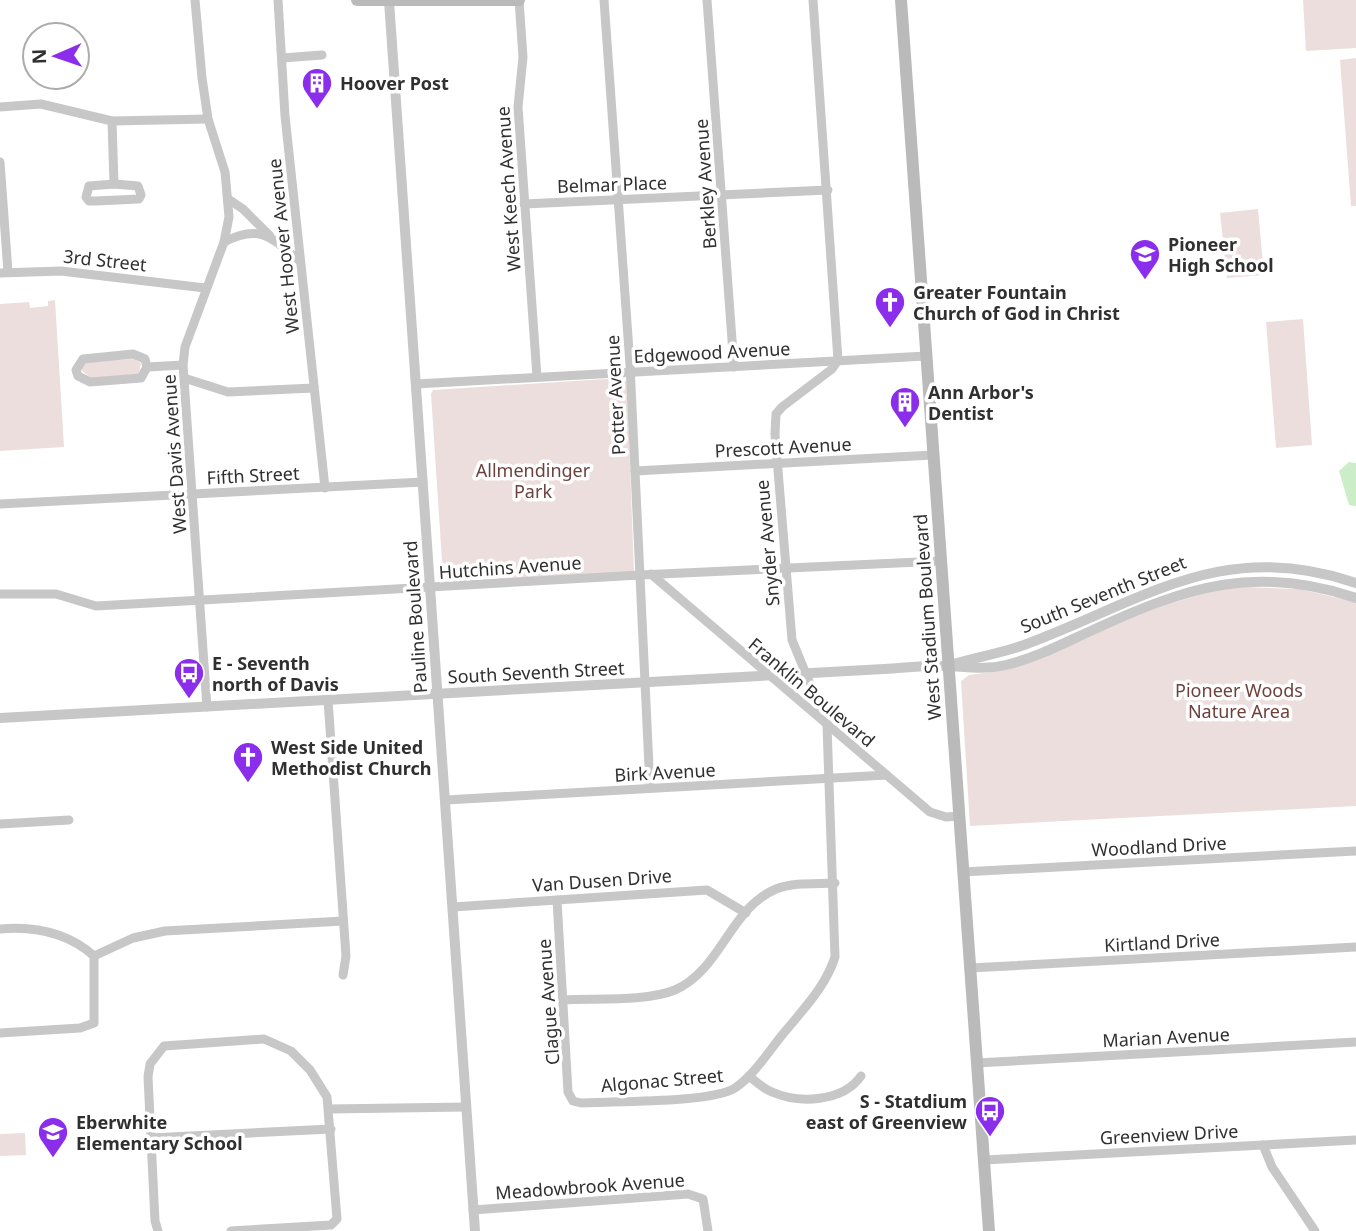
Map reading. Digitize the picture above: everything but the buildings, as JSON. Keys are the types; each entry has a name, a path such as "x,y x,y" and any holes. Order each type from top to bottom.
{"main road":[{"path":"356,0 519,0"},
{"name":"West Stadium Boulevard","path":"901,0 989,1231"}],"street":[{"name":"West Davis Avenue","path":"195,0 208,119 225,172 229,217 224,242 185,347 183,365 207,707"},
{"name":"West Hoover Avenue","path":"278,0 300,261 325,488"},
{"name":"West Keech Avenue","path":"519,0 523,57 518,107 537,377"},
{"name":"Potter Avenue","path":"604,0 630,372 650,788"},
{"name":"Berkley Avenue","path":"707,0 734,367"},
{"path":"813,0 838,360"},
{"name":"Pauline Boulevard","path":"390,1 475,1231"},
{"path":"282,58 322,55"},
{"path":"0,107 41,104 112,121 208,119"},
{"path":"112,121 114,184"},
{"path":"0,162 4,272"},
{"path":"114,184 138,186 141,195 139,199 96,201 89,201 86,197 89,186 114,184"},
{"name":"Belmar Place","path":"524,204 828,190"},
{"path":"228,199 243,209 300,261"},
{"path":"224,242 244,233 270,236"},
{"name":"3rd Street","path":"4,272 61,271 205,288"},
{"path":"140,355 146,367 141,378 101,382 83,380 76,370 83,359 89,356 140,355"},
{"name":"Edgewood Avenue","path":"416,384 926,356"},
{"name":"Snyder Avenue","path":"749,1076 830,973 837,943 827,725 792,640 784,569 776,414 789,400 832,369 838,360"},
{"path":"146,367 183,365"},
{"path":"184,378 228,392 314,388"},
{"name":"Prescott Avenue","path":"635,471 933,455"},
{"name":"Fifth Street","path":"0,504 423,482"},
{"name":"Hutchins Avenue","path":"0,594 57,594 96,606 651,574 941,561"},
{"name":"South Seventh Street","path":"0,718 948,666 1024,645 1197,574 1270,567 1294,568 1356,583"},
{"name":"Franklin Boulevard","path":"651,574 930,812 946,817 960,816"},
{"name":"South Seventh Street","path":"948,666 972,670 1007,665 1160,599 1202,588 1249,581 1295,582 1356,598"},
{"path":"328,700 346,956 343,975"},
{"name":"Birk Avenue","path":"446,800 887,775"},
{"path":"0,824 69,820"},
{"name":"Woodland Drive","path":"963,872 1356,850"},
{"path":"563,1000 657,996 677,989 705,967 746,913 775,890 791,885 835,883"},
{"name":"Van Dusen Drive","path":"453,907 707,890 746,913"},
{"name":"Clague Avenue","path":"556,900 567,1083 573,1101"},
{"path":"94,956 133,938 165,931 343,921"},
{"path":"0,929 46,929 84,947 94,956 96,1017 94,1023 80,1028 0,1033"},
{"name":"Kirtland Drive","path":"970,968 1356,947"},
{"path":"158,1231 155,1221 150,1138 150,1064 164,1046 264,1039 285,1046 310,1070 327,1097 336,1222 231,1231"},
{"name":"Marian Avenue","path":"977,1063 1356,1042"},
{"path":"749,1076 771,1092 793,1099 815,1099 847,1089 861,1076"},
{"name":"Algonac Street","path":"573,1101 581,1103 720,1094 734,1089 749,1076"},
{"path":"329,1109 466,1107"},
{"path":"150,1138 331,1129"},
{"name":"Greenview Drive","path":"984,1160 1356,1140"},
{"path":"1263,1145 1272,1167 1315,1231"},
{"name":"Meadowbrook Avenue","path":"473,1209 688,1194 699,1196 706,1203 708,1231"}],"green space":[{"path":"1303,0 1356,0 1356,48 1306,51"},
{"path":"1356,58 1356,206 1351,206 1340,60"},
{"path":"1258,209 1264,275 1227,278 1220,213"},
{"path":"55,300 64,447 0,451 0,304 29,302 30,308 48,306 48,301"},
{"path":"1303,319 1312,445 1276,448 1266,322"},
{"path":"133,359 141,363 139,374 91,378 82,371 82,365 88,361"},
{"name":"Allmendinger Park","path":"622,378 627,382 634,572 448,582 443,576 431,394 433,390"},
{"name":"Pioneer Woods Nature Area","path":"1242,587 1299,589 1356,602 1356,806 970,826 961,681 969,675 999,671 1162,606 1213,591"},
{"path":"25,1133 26,1155 0,1156 0,1134"}],"shaded area":[{"path":"1349,462 1356,463 1356,506 1349,505 1339,471"}],"place":[{"name":"Hoover Post","path":"317,110"},
{"name":"Pioneer High School","path":"1145,281"},
{"name":"Greater Fountain Church of God in Christ","path":"890,329"},
{"name":"Ann Arbor's Dentist","path":"905,429"},
{"name":"E - Seventh north of Davis","path":"189,700"},
{"name":"West Side United Methodist Church","path":"248,784"},
{"name":"S - Statdium east of Greenview","path":"990,1138"},
{"name":"Eberwhite Elementary School","path":"53,1159"}]}
